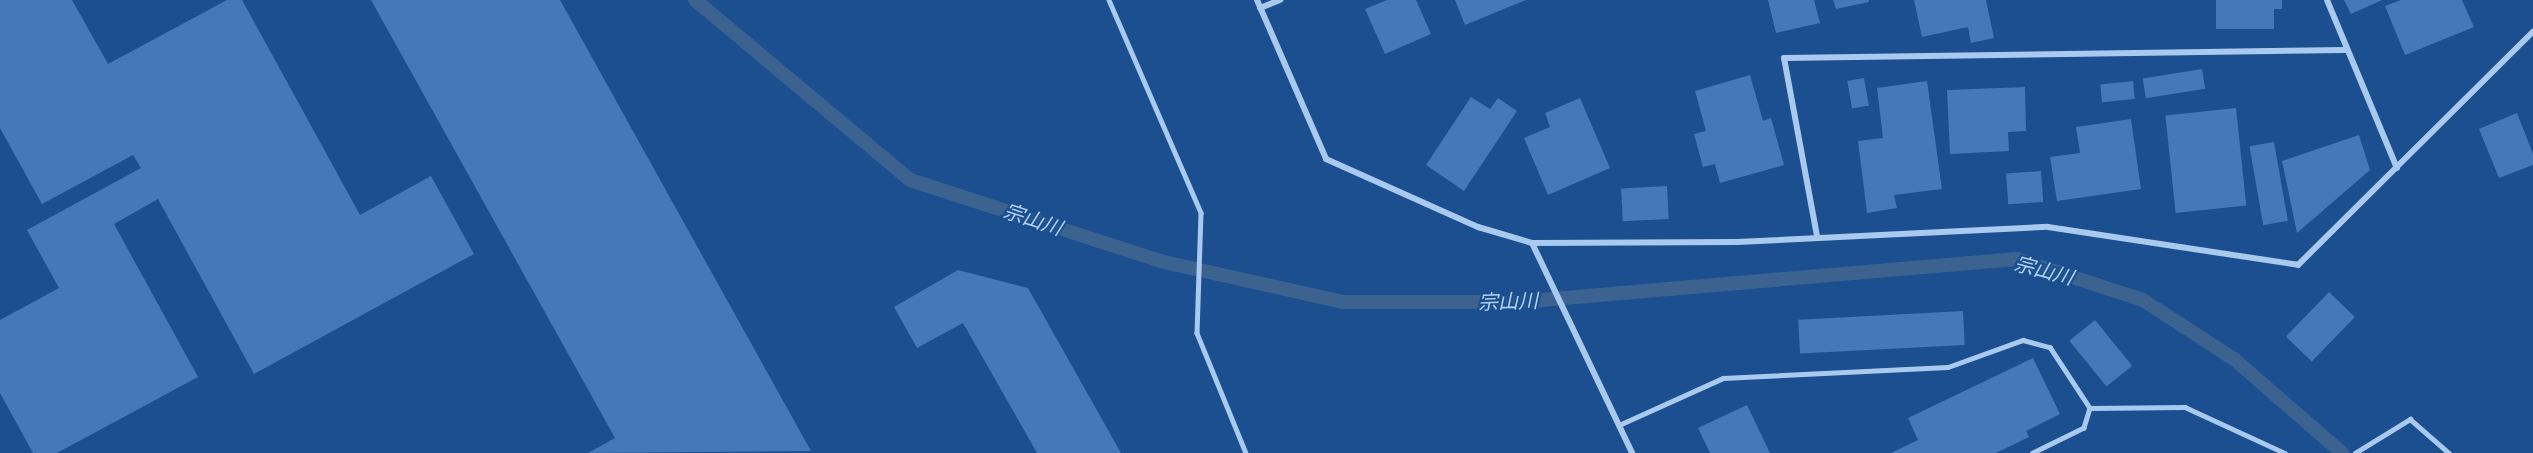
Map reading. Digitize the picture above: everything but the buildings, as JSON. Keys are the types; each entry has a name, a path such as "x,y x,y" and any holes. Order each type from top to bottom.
{"street":[{"path":"1257,0 1326,159 1478,227 1532,243 1726,242 2048,227 2298,265 2533,32"},
{"path":"1260,8 1280,0"},
{"path":"2327,0 2345,50 2397,168"},
{"path":"1817,236 1784,58 2345,50"},
{"path":"1532,243 1632,453"}],"lane":[{"path":"1109,0 1201,213 1197,333 1246,453"},
{"path":"1619,425 1724,378 1948,367 2023,340 2050,347 2090,408 2084,428 2033,453"},
{"path":"2090,408 2185,407 2284,453"},
{"path":"2357,452 2410,419 2449,453"}],"waterway":[{"name":"宗山川","path":"695,0 910,180 1164,262 1343,302 1518,302 2017,259 2143,300 2234,359 2342,453"}]}
